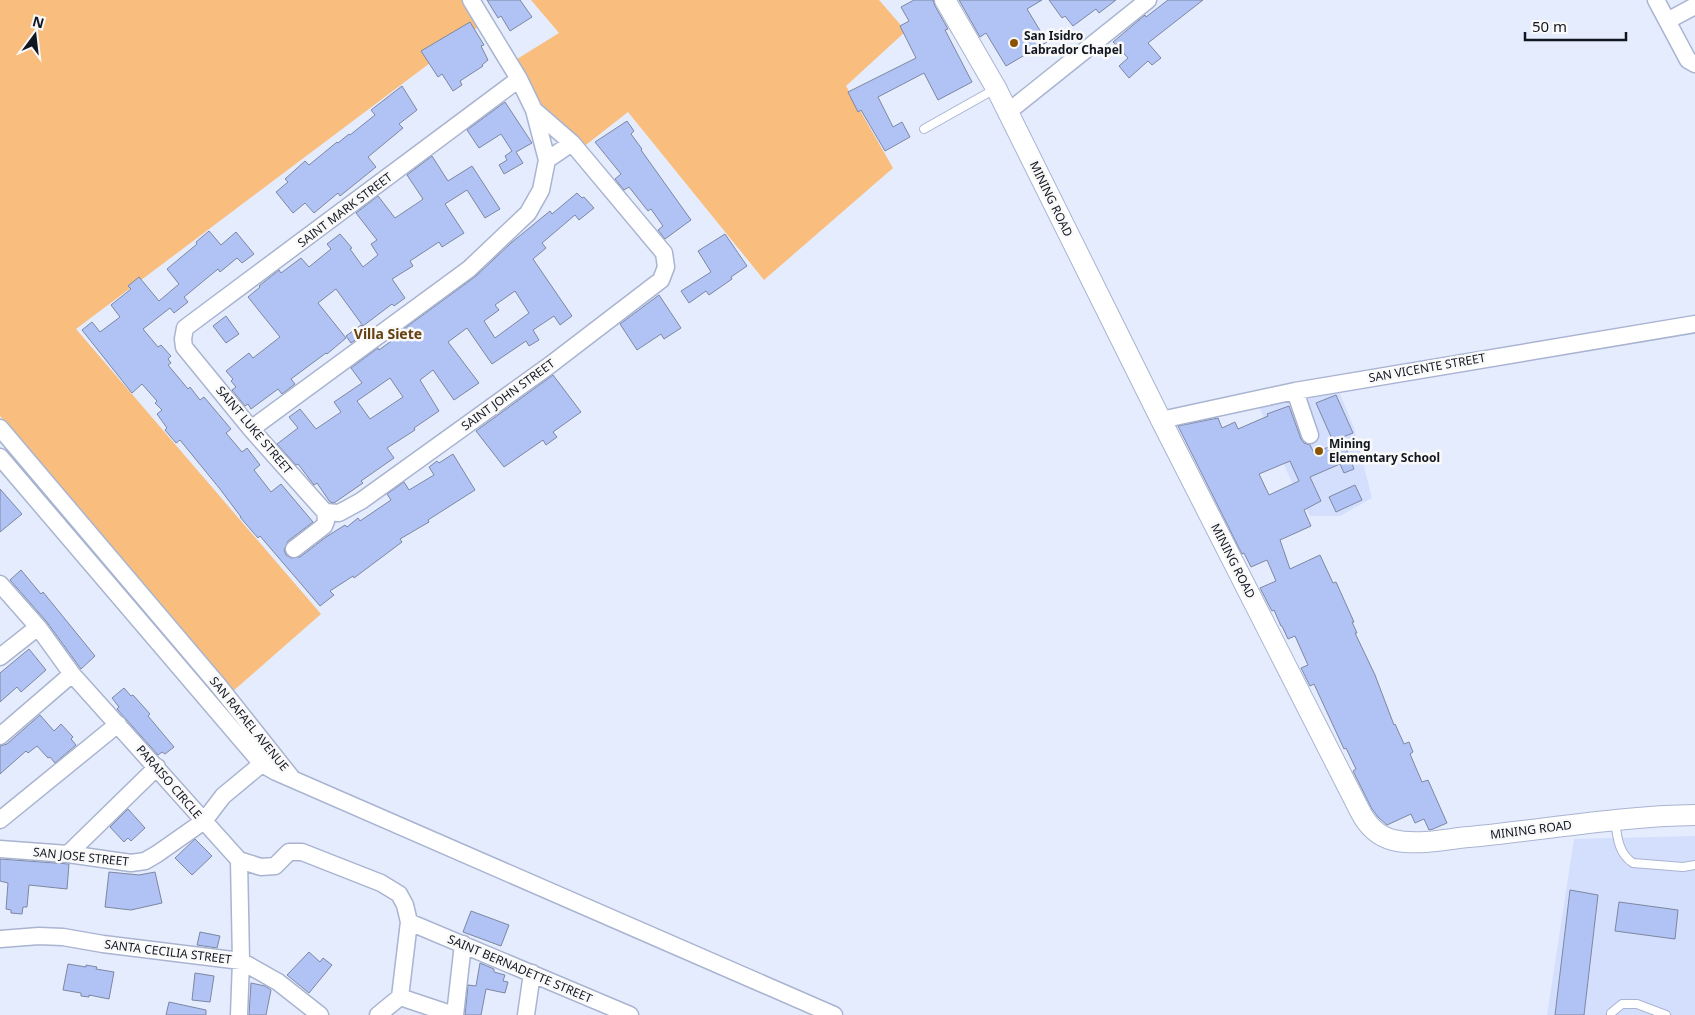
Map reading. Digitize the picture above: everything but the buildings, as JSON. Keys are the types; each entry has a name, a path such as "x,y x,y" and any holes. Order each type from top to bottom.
{"street":[{"path":"251,430 469,269 528,213 540,190 547,160 534,110 519,79 471,0"},
{"name":"MINING ROAD","path":"945,0 996,88 1161,420 1355,802 1365,821 1372,829 1381,836 1393,840 1422,841 1531,831 1656,815 1695,815"},
{"path":"1008,112 1148,0"},
{"path":"1656,0 1688,60 1695,64"},
{"path":"1667,21 1695,6"},
{"name":"SAINT MARK STREET","path":"184,347 185,328 519,79"},
{"path":"534,110 572,143 547,160"},
{"name":"SAINT JOHN STREET","path":"325,512 339,513 361,501 557,360 661,280 666,266 664,253 572,143"},
{"name":"SAN VICENTE STREET","path":"1161,420 1294,391 1695,324"},
{"name":"SAINT LUKE STREET","path":"184,347 251,430 325,512"},
{"path":"1294,391 1310,435"},
{"name":"SAN RAFAEL AVENUE","path":"0,428 190,651 276,772 834,1015"},
{"name":"SAN RAFAEL AVENUE","path":"0,457 176,663 268,759"},
{"path":"294,548 324,526 326,521 325,512"},
{"path":"71,540 86,528"},
{"name":"PARAISO CIRCLE","path":"0,584 38,627 72,674 239,860"},
{"path":"0,657 38,627"},
{"path":"176,663 190,651"},
{"path":"0,736 72,674"},
{"path":"0,820 118,724"},
{"name":"SAN JOSE STREET","path":"0,849 68,854 131,864 145,861 204,821 223,796 268,759"},
{"path":"68,854 157,767"},
{"path":"239,1015 241,961 239,860 261,867 275,866 289,852 295,851 310,855 392,888 399,894 405,905 409,922 400,997 378,1015"},
{"name":"SAINT BERNADETTE STREET","path":"409,922 532,973 604,1010 630,1015"},
{"name":"SANTA CECILIA STREET","path":"0,939 39,936 63,937 103,944 241,961 278,982 320,1015"},
{"path":"400,997 455,1015 463,944"},
{"path":"526,1015 532,973"}],"lane":[{"path":"924,129 996,88"},
{"path":"1615,819 1621,849 1627,859 1633,862 1683,867 1695,865"},
{"path":"1611,1015 1622,1004 1637,1004 1666,1015"}],"shaded area":[{"path":"0,0 466,0 482,24 76,329 321,614 232,692 0,416"},
{"path":"531,0 879,0 906,31 846,86 893,168 764,280 628,112 582,148 542,109 517,59 559,33"},
{"name":"Mining Elementary School","path":"1338,389 1354,428 1372,498 1340,516 1310,516 1288,474 1257,402"},
{"path":"1695,836 1695,1015 1547,1015 1574,839"}],"place":[{"name":"San Isidro Labrador Chapel","path":"1014,43"},
{"name":"Mining Elementary School","path":"1319,451"}],"district":[{"name":"Villa Siete","path":"388,334"}]}
